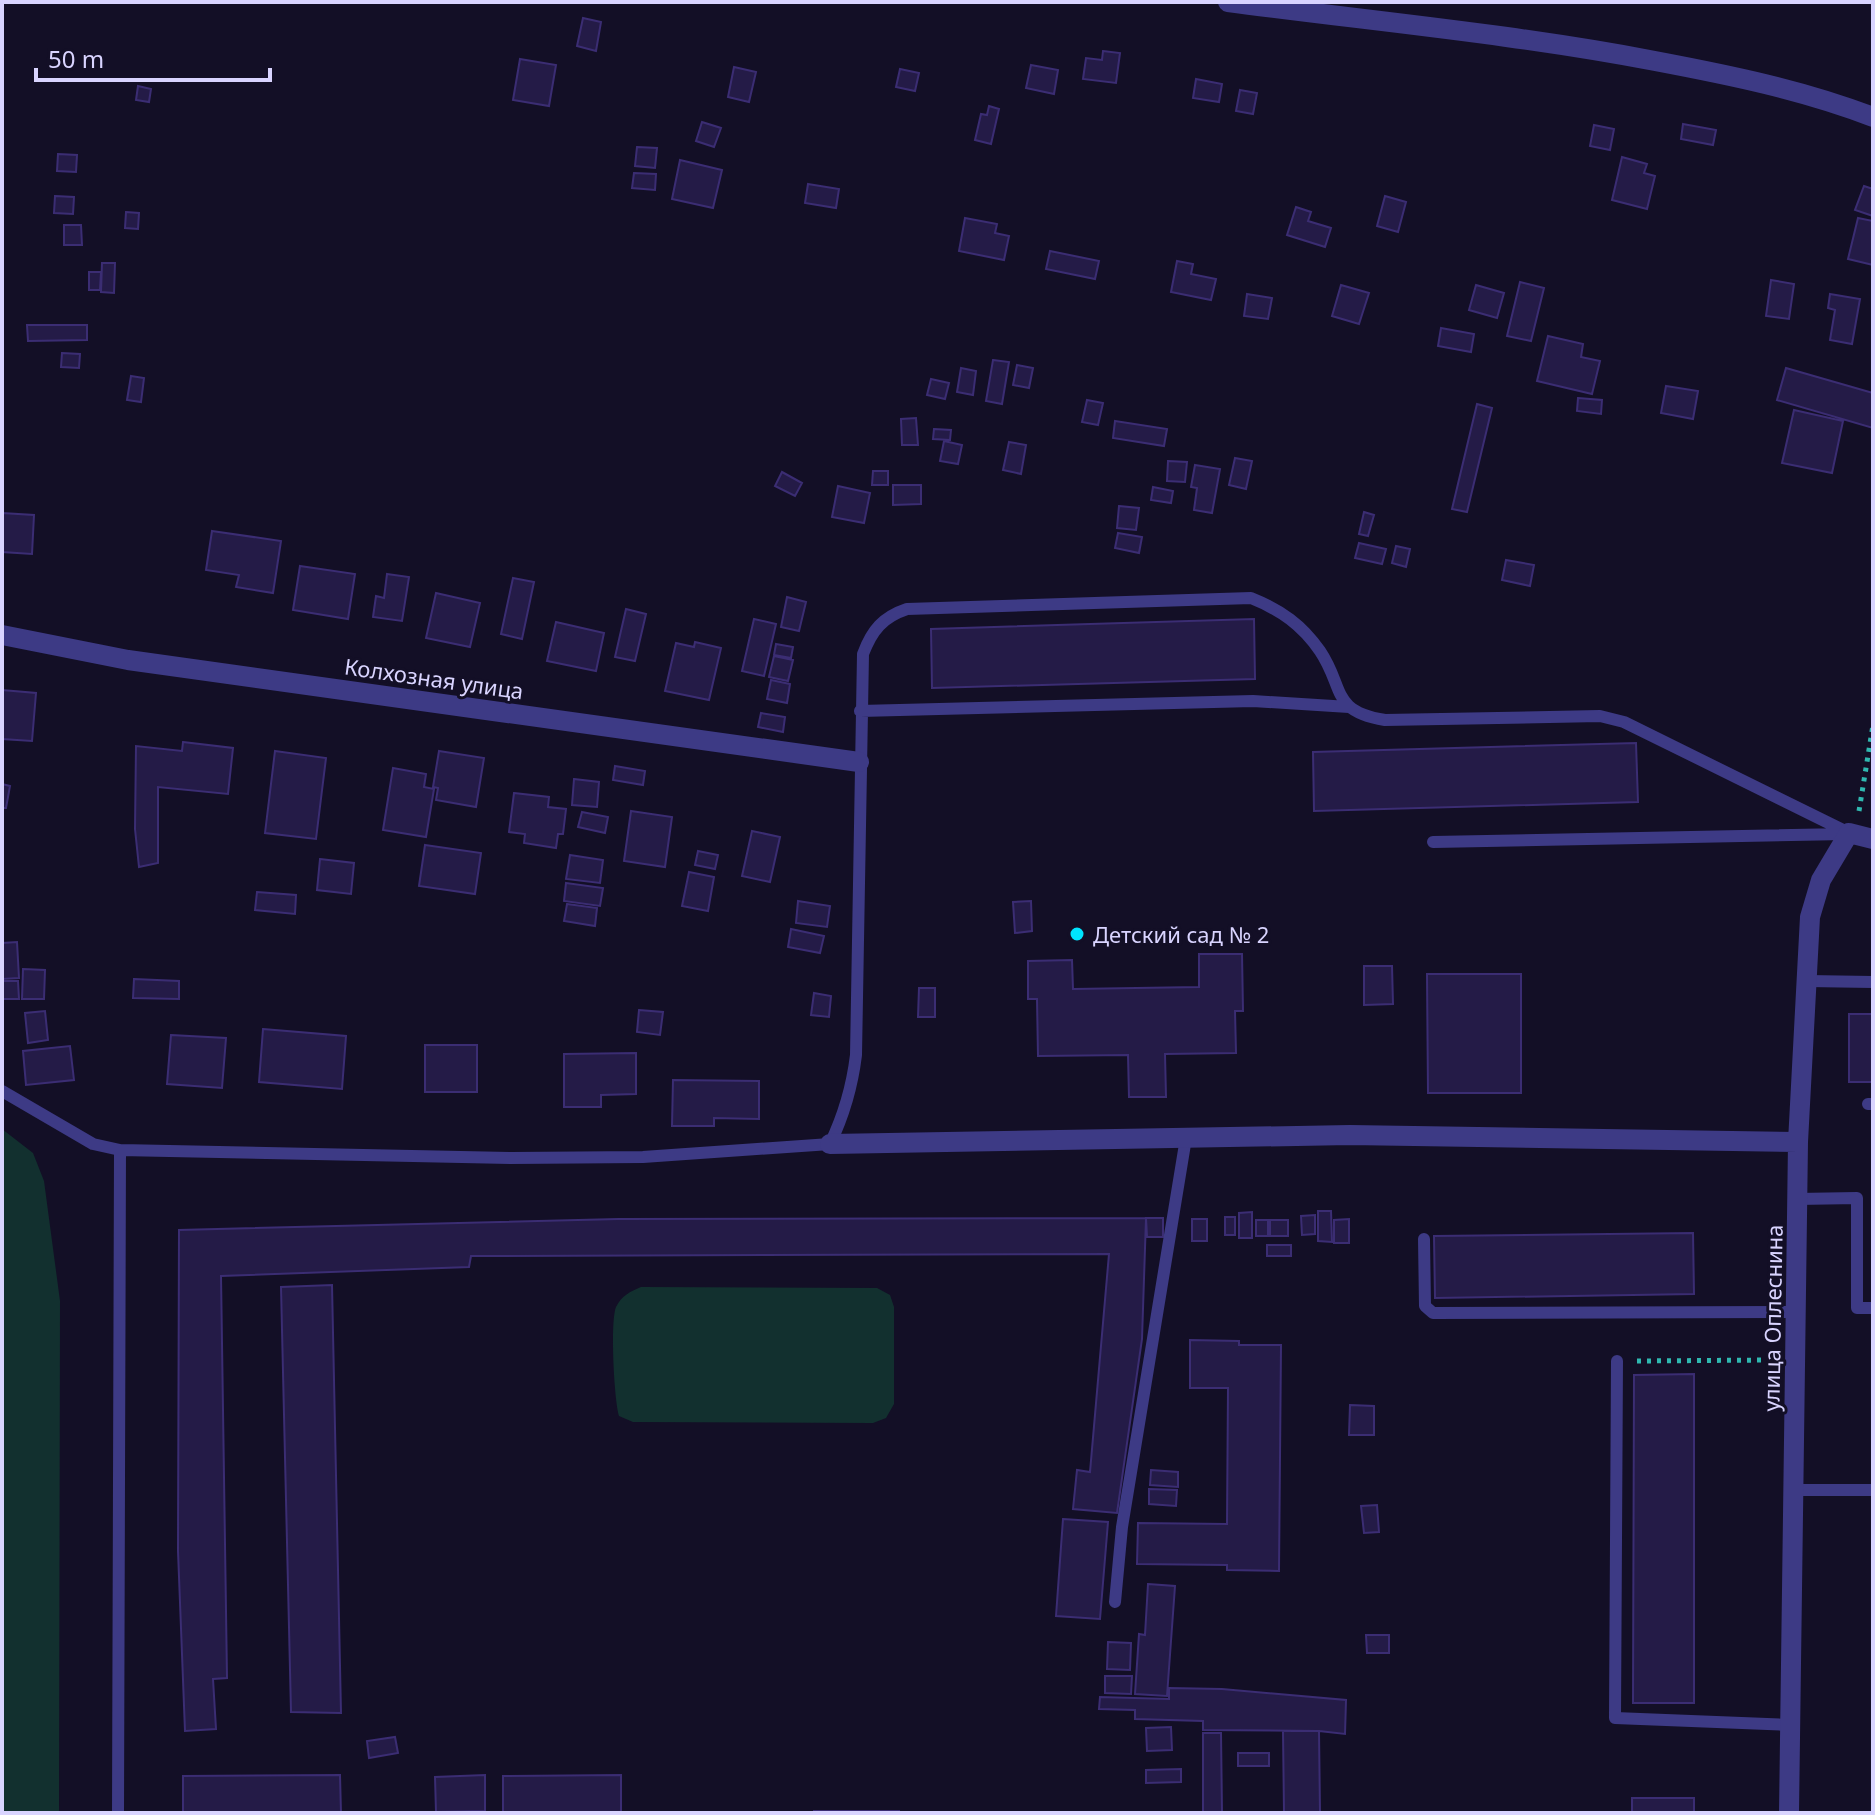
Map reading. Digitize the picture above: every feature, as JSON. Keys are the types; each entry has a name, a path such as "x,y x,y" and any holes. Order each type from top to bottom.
{"street":[{"path":"1228,2 1604,51 1760,82 1873,117"},
{"name":"Колхозная улица","path":"2,635 128,660 859,762"},
{"path":"1849,833 1873,839"},
{"name":"улица Оплеснина","path":"1789,1813 1798,1142 1810,917 1821,880 1849,833"},
{"path":"830,1144 1350,1135 1798,1142"}],"lane":[{"path":"2,1091 93,1144 120,1150 511,1158 643,1157 830,1144 844,1117 856,1055 861,668 870,636 880,623 892,614 907,609 1251,598 1291,617 1323,654 1338,691 1349,707 1364,716 1385,720 1600,716 1624,722 1849,833"},
{"path":"860,711 1253,701 1349,707"},
{"path":"1433,842 1849,833"},
{"path":"1807,981 1873,982"},
{"path":"1115,1602 1122,1527 1186,1138"},
{"path":"118,1813 120,1150"},
{"path":"1797,1199 1857,1198 1857,1308 1873,1308"},
{"path":"1424,1239 1425,1306 1433,1313 1796,1312"},
{"path":"1617,1361 1615,1718 1790,1725"},
{"path":"1794,1490 1873,1490"}],"path":[{"path":"1849,833 1860,809 1873,725"},
{"path":"1617,1361 1795,1360"}],"green space":[{"path":"2,1129 33,1153 44,1181 60,1301 59,1813 2,1813"},
{"path":"641,1287 877,1288 890,1295 894,1307 894,1404 886,1418 873,1423 633,1422 619,1416 613,1361 614,1315 621,1300"}],"building":[{"path":"583,18 601,22 596,51 577,46"},
{"path":"1103,51 1120,53 1116,83 1083,79 1086,58 1102,60"},
{"path":"520,59 556,65 549,106 513,100"},
{"path":"1031,65 1058,70 1054,94 1026,88"},
{"path":"734,67 756,72 749,102 728,97"},
{"path":"900,69 919,73 915,91 896,87"},
{"path":"1196,79 1222,84 1219,102 1193,98"},
{"path":"138,86 151,89 149,102 136,100"},
{"path":"1240,90 1257,93 1253,114 1236,111"},
{"path":"989,106 999,109 991,144 975,140 981,114 987,115"},
{"path":"702,122 721,128 714,147 696,141"},
{"path":"1683,124 1716,130 1713,145 1681,139"},
{"path":"1594,125 1614,129 1610,150 1590,146"},
{"path":"637,147 657,148 655,168 635,166"},
{"path":"58,154 77,155 76,172 57,171"},
{"path":"1622,157 1647,164 1644,173 1655,176 1647,209 1612,200"},
{"path":"680,160 722,170 713,208 672,199"},
{"path":"634,173 656,174 655,190 632,188"},
{"path":"808,184 839,189 836,208 805,203"},
{"path":"1864,186 1873,189 1873,216 1855,210"},
{"path":"55,196 74,197 73,214 54,213"},
{"path":"1385,196 1406,202 1398,232 1377,226"},
{"path":"1296,207 1311,212 1308,221 1331,228 1325,247 1287,235"},
{"path":"126,212 139,213 138,229 125,228"},
{"path":"965,218 997,224 995,233 1009,236 1004,260 959,251"},
{"path":"1858,218 1873,221 1873,265 1848,259"},
{"path":"64,225 81,225 82,245 64,245"},
{"path":"1050,251 1099,261 1095,279 1046,269"},
{"path":"1177,261 1193,264 1191,274 1216,279 1211,300 1171,292"},
{"path":"102,263 115,263 114,293 101,292"},
{"path":"89,272 101,272 100,290 89,290"},
{"path":"1771,280 1794,284 1789,319 1766,316"},
{"path":"1520,282 1544,288 1531,341 1507,336"},
{"path":"1341,285 1369,293 1359,324 1332,316"},
{"path":"1476,285 1504,293 1497,318 1469,310"},
{"path":"1247,294 1272,298 1268,319 1244,316"},
{"path":"1830,294 1860,299 1852,344 1830,340 1835,310 1828,308"},
{"path":"27,325 87,325 87,340 28,341"},
{"path":"1441,328 1474,334 1471,352 1438,346"},
{"path":"1548,336 1583,344 1581,357 1600,361 1592,394 1537,381"},
{"path":"62,353 80,354 79,368 61,367"},
{"path":"993,360 1009,362 1002,404 986,401"},
{"path":"1017,365 1033,368 1029,388 1013,385"},
{"path":"961,368 976,371 973,395 957,392"},
{"path":"1786,368 1873,393 1873,428 1777,400"},
{"path":"131,376 144,378 141,402 127,400"},
{"path":"931,379 949,383 945,399 927,395"},
{"path":"1666,386 1698,391 1693,419 1661,413"},
{"path":"1578,398 1602,400 1601,414 1577,411"},
{"path":"1087,400 1103,403 1098,425 1082,422"},
{"path":"1477,404 1492,408 1467,512 1452,509"},
{"path":"1794,410 1843,421 1832,473 1782,463"},
{"path":"916,418 918,445 902,445 901,419"},
{"path":"1115,421 1167,429 1164,446 1113,438"},
{"path":"934,429 951,430 950,440 933,439"},
{"path":"944,441 962,445 958,464 940,461"},
{"path":"1009,442 1026,445 1021,474 1003,470"},
{"path":"1235,458 1252,461 1246,489 1229,485"},
{"path":"1168,461 1187,462 1185,482 1167,481"},
{"path":"1195,465 1220,469 1212,513 1194,510 1197,488 1191,487"},
{"path":"873,471 888,471 888,485 872,485"},
{"path":"782,472 802,483 795,496 775,486"},
{"path":"893,485 921,485 921,504 893,505"},
{"path":"838,486 870,493 864,523 832,517"},
{"path":"1153,487 1173,491 1171,503 1151,500"},
{"path":"1119,506 1139,508 1136,530 1117,528"},
{"path":"1364,512 1374,515 1368,536 1359,534"},
{"path":"2,513 34,515 32,554 2,552"},
{"path":"212,531 281,541 273,593 236,587 239,575 206,570"},
{"path":"1118,533 1142,537 1139,553 1115,548"},
{"path":"1359,543 1386,549 1382,564 1355,558"},
{"path":"1396,546 1410,549 1406,567 1392,563"},
{"path":"1506,560 1534,565 1530,586 1502,580"},
{"path":"300,566 355,574 348,619 293,610"},
{"path":"387,574 409,577 402,621 373,617 376,596 384,598"},
{"path":"513,578 534,582 522,639 501,634"},
{"path":"436,593 480,603 470,647 426,638"},
{"path":"787,597 806,602 799,631 781,627"},
{"path":"626,609 646,614 635,661 615,657"},
{"path":"754,619 776,624 764,676 742,671"},
{"path":"1254,619 1255,679 932,688 931,629"},
{"path":"556,622 604,633 596,671 547,661"},
{"path":"695,642 721,648 709,700 665,691 676,643 694,647"},
{"path":"776,644 793,647 791,658 774,655"},
{"path":"774,656 793,660 788,681 769,677"},
{"path":"771,680 790,684 787,703 767,699"},
{"path":"2,690 36,693 32,741 2,739"},
{"path":"761,713 785,717 783,732 758,727"},
{"path":"183,742 233,748 228,794 158,787 158,863 139,867 135,829 136,746 182,751"},
{"path":"1636,743 1638,802 1314,811 1313,752"},
{"path":"275,751 326,758 316,839 265,833"},
{"path":"439,751 484,758 476,807 436,800 438,788 433,787"},
{"path":"615,766 645,771 643,785 613,780"},
{"path":"393,768 426,774 424,787 434,789 426,837 383,830"},
{"path":"574,779 599,782 597,807 572,805"},
{"path":"2,784 10,786 6,808 2,808"},
{"path":"514,793 549,797 548,807 566,809 563,834 558,834 556,848 524,843 525,834 509,832"},
{"path":"631,811 672,817 665,867 624,861"},
{"path":"582,812 608,817 605,833 578,827"},
{"path":"752,831 780,837 770,882 742,876"},
{"path":"425,845 481,853 475,894 419,886"},
{"path":"698,851 718,855 715,869 695,865"},
{"path":"570,855 603,860 600,883 566,879"},
{"path":"320,859 354,863 351,894 317,890"},
{"path":"689,872 714,877 708,911 682,906"},
{"path":"566,883 603,888 600,906 564,901"},
{"path":"257,892 296,895 295,914 255,910"},
{"path":"798,901 830,906 827,927 796,923"},
{"path":"1031,901 1032,931 1015,933 1013,902"},
{"path":"567,904 597,908 595,926 564,921"},
{"path":"791,929 824,936 820,953 788,947"},
{"path":"17,942 19,978 2,979 2,943"},
{"path":"1199,954 1242,954 1243,1011 1235,1011 1236,1053 1165,1054 1166,1097 1129,1097 1128,1055 1038,1056 1037,999 1028,999 1028,961 1072,960 1073,989 1199,987"},
{"path":"1364,966 1392,966 1393,1004 1364,1005"},
{"path":"23,969 45,970 44,999 22,999"},
{"path":"1427,974 1521,974 1521,1093 1428,1093"},
{"path":"134,979 179,981 179,999 133,998"},
{"path":"2,981 18,981 19,999 2,999"},
{"path":"919,988 935,988 935,1017 918,1017"},
{"path":"814,993 831,996 829,1017 811,1015"},
{"path":"639,1010 663,1012 660,1035 637,1032"},
{"path":"45,1011 48,1040 28,1043 25,1013"},
{"path":"1849,1014 1873,1014 1873,1082 1849,1082"},
{"path":"263,1029 346,1036 342,1089 259,1082"},
{"path":"171,1035 226,1038 222,1088 167,1084"},
{"path":"425,1045 477,1045 477,1092 425,1092"},
{"path":"70,1046 74,1080 26,1085 23,1051"},
{"path":"636,1053 636,1094 601,1095 601,1107 564,1107 564,1054"},
{"path":"673,1080 759,1081 759,1119 714,1118 714,1126 672,1126"},
{"path":"1318,1211 1331,1211 1332,1242 1318,1241"},
{"path":"1252,1212 1252,1238 1239,1238 1239,1213"},
{"path":"1315,1215 1315,1234 1302,1235 1301,1216"},
{"path":"1225,1217 1235,1217 1235,1235 1225,1235"},
{"path":"1146,1218 1142,1339 1117,1513 1073,1509 1077,1470 1090,1472 1109,1254 471,1256 469,1267 221,1276 227,1678 213,1679 216,1729 185,1731 178,1551 179,1230 618,1219"},
{"path":"1146,1218 1163,1218 1163,1237 1147,1237"},
{"path":"1192,1219 1207,1219 1207,1241 1192,1241"},
{"path":"1349,1219 1349,1243 1334,1243 1334,1220"},
{"path":"1256,1220 1268,1220 1268,1236 1256,1236"},
{"path":"1270,1220 1288,1220 1288,1236 1270,1236"},
{"path":"1693,1233 1694,1294 1435,1298 1434,1236"},
{"path":"1267,1245 1291,1245 1291,1256 1267,1256"},
{"path":"332,1285 341,1713 291,1712 281,1287"},
{"path":"1190,1340 1281,1345 1279,1571 1227,1570 1227,1565 1137,1564 1138,1523 1227,1524 1228,1388 1190,1388"},
{"path":"1694,1374 1694,1703 1633,1703 1634,1375"},
{"path":"1350,1405 1374,1406 1374,1435 1349,1435"},
{"path":"1151,1470 1178,1472 1178,1487 1150,1485"},
{"path":"1149,1489 1177,1490 1176,1506 1149,1504"},
{"path":"1377,1505 1379,1532 1364,1533 1361,1506"},
{"path":"1063,1519 1108,1522 1100,1619 1056,1616"},
{"path":"1148,1584 1175,1586 1167,1696 1135,1694 1139,1634 1145,1635"},
{"path":"1366,1635 1389,1635 1389,1653 1367,1653"},
{"path":"1108,1642 1131,1643 1130,1670 1107,1669"},
{"path":"1105,1676 1132,1676 1131,1694 1105,1693"},
{"path":"1169,1688 1222,1689 1346,1700 1345,1734 1203,1730 1203,1721 1135,1719 1135,1710 1099,1709 1100,1697 1169,1699"},
{"path":"1171,1727 1172,1750 1147,1751 1146,1728"},
{"path":"1283,1731 1319,1731 1320,1813 1284,1813"},
{"path":"1203,1733 1221,1733 1222,1813 1203,1813"},
{"path":"395,1737 398,1753 369,1758 367,1741"},
{"path":"1238,1753 1269,1753 1269,1766 1238,1766"},
{"path":"1181,1769 1181,1782 1146,1783 1146,1770"},
{"path":"340,1775 341,1813 183,1813 183,1776"},
{"path":"485,1775 485,1811 436,1812 435,1777"},
{"path":"621,1775 621,1813 503,1813 503,1776"},
{"path":"1632,1798 1694,1798 1694,1813 1632,1813"},
{"path":"899,1811 899,1813 814,1813"}],"place":[{"name":"Детский сад № 2","path":"1077,934"}]}
